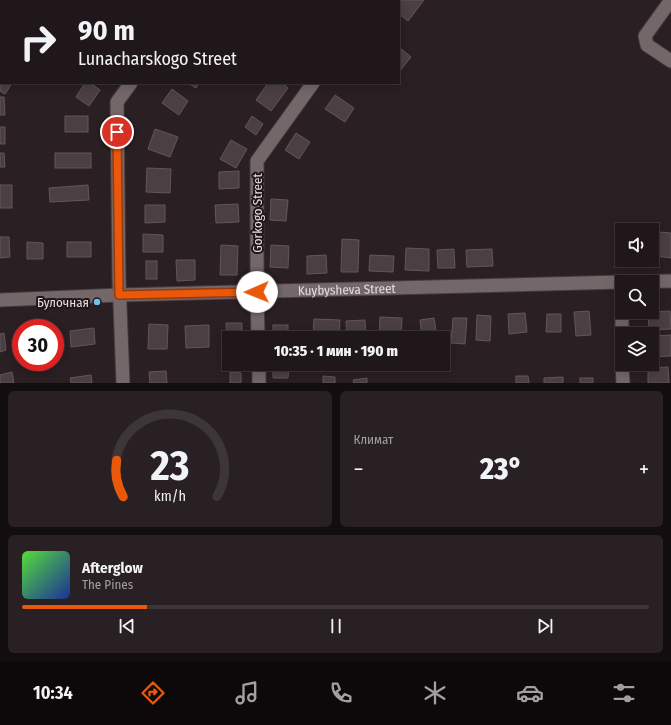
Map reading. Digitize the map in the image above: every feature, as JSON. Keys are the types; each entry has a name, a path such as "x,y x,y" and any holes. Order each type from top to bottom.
{"street":[{"path":"671,0 645,36 647,45 671,61"},
{"path":"123,383 119,295 117,102 130,84"},
{"name":"Gorkogo Street","path":"258,331 257,161 312,84"},
{"path":"659,281 671,281"},
{"name":"Kuybysheva Street","path":"0,300 119,295 615,282"},
{"path":"259,371 259,383"},
{"path":"622,371 623,383"}],"building":[{"path":"400,0 424,0 408,21 400,15"},
{"path":"400,48 411,57 400,71"},
{"path":"0,84 11,84 5,94 0,91"},
{"path":"84,84 91,84 100,90 89,106 76,97"},
{"path":"190,84 198,84 196,88"},
{"path":"267,84 283,84 288,88 271,111 256,100"},
{"path":"172,89 188,101 179,115 162,103"},
{"path":"335,95 354,108 345,122 325,109"},
{"path":"0,97 4,97 5,115 0,115"},
{"path":"65,116 88,116 88,132 65,132"},
{"path":"252,116 263,124 256,135 245,127"},
{"path":"0,127 5,127 5,144 0,144"},
{"path":"155,129 178,137 170,157 148,149"},
{"path":"296,133 310,142 299,159 285,150"},
{"path":"231,140 247,149 236,168 220,159"},
{"path":"0,153 4,153 5,167 0,167"},
{"path":"55,153 91,153 91,168 55,168"},
{"path":"147,168 171,169 170,193 146,192"},
{"path":"239,171 239,188 219,189 219,172"},
{"path":"0,185 12,185 12,208 0,208"},
{"path":"88,185 89,200 50,202 49,188"},
{"path":"271,199 288,200 286,221 270,220"},
{"path":"238,204 239,222 216,223 215,205"},
{"path":"145,205 165,205 165,222 145,223"},
{"path":"659,232 671,233 671,258 659,256"},
{"path":"143,234 163,235 163,252 143,252"},
{"path":"0,237 9,237 10,257 0,258"},
{"path":"342,239 359,240 358,272 341,272"},
{"path":"27,242 43,243 43,259 27,259"},
{"path":"67,242 91,242 91,257 67,257"},
{"path":"221,245 238,246 237,275 220,275"},
{"path":"271,245 289,246 288,268 270,267"},
{"path":"406,248 429,249 429,271 405,270"},
{"path":"454,249 455,268 438,268 437,250"},
{"path":"492,249 493,266 467,267 466,250"},
{"path":"326,255 327,273 307,274 307,256"},
{"path":"370,255 394,256 393,272 369,271"},
{"path":"176,260 195,260 195,280 177,281"},
{"path":"146,261 157,261 157,279 146,279"},
{"path":"589,311 591,335 576,336 574,312"},
{"path":"670,311 671,329 659,330 659,327 649,327 648,319 659,319 659,312"},
{"path":"525,313 527,332 509,334 508,314"},
{"path":"547,314 561,314 561,332 546,332"},
{"path":"477,315 491,316 490,341 476,340"},
{"path":"380,317 402,318 401,331 379,331"},
{"path":"434,318 436,331 421,331 420,320"},
{"path":"453,318 467,318 465,344 451,343"},
{"path":"314,319 340,320 339,331 313,331"},
{"path":"365,320 366,331 347,331 346,321"},
{"path":"226,323 242,323 242,331 226,331"},
{"path":"149,324 168,325 167,349 148,349"},
{"path":"209,325 209,347 186,348 185,326"},
{"path":"273,325 288,325 288,331 273,331"},
{"path":"94,328 95,344 71,347 70,331"},
{"path":"4,333 6,350 0,352 0,334"},
{"path":"671,335 671,356 659,357 659,336"},
{"path":"659,367 668,367 669,383 648,383 648,371 659,371"},
{"path":"166,371 167,383 150,383 149,372"},
{"path":"273,371 288,371 288,378 273,378"},
{"path":"12,372 14,383 0,383 0,375"},
{"path":"230,372 241,373 241,383 230,383"},
{"path":"91,375 92,383 71,383 70,378"},
{"path":"323,376 335,377 335,383 323,383"},
{"path":"516,376 528,376 529,383 516,383"},
{"path":"563,377 563,383 544,383 544,378"},
{"path":"367,378 367,383 354,383 353,380"},
{"path":"580,378 593,378 593,383 580,383"}],"place":[{"name":"Булочная","path":"97,302"}],"route":[{"path":"117,132 119,295 257,292"}]}
